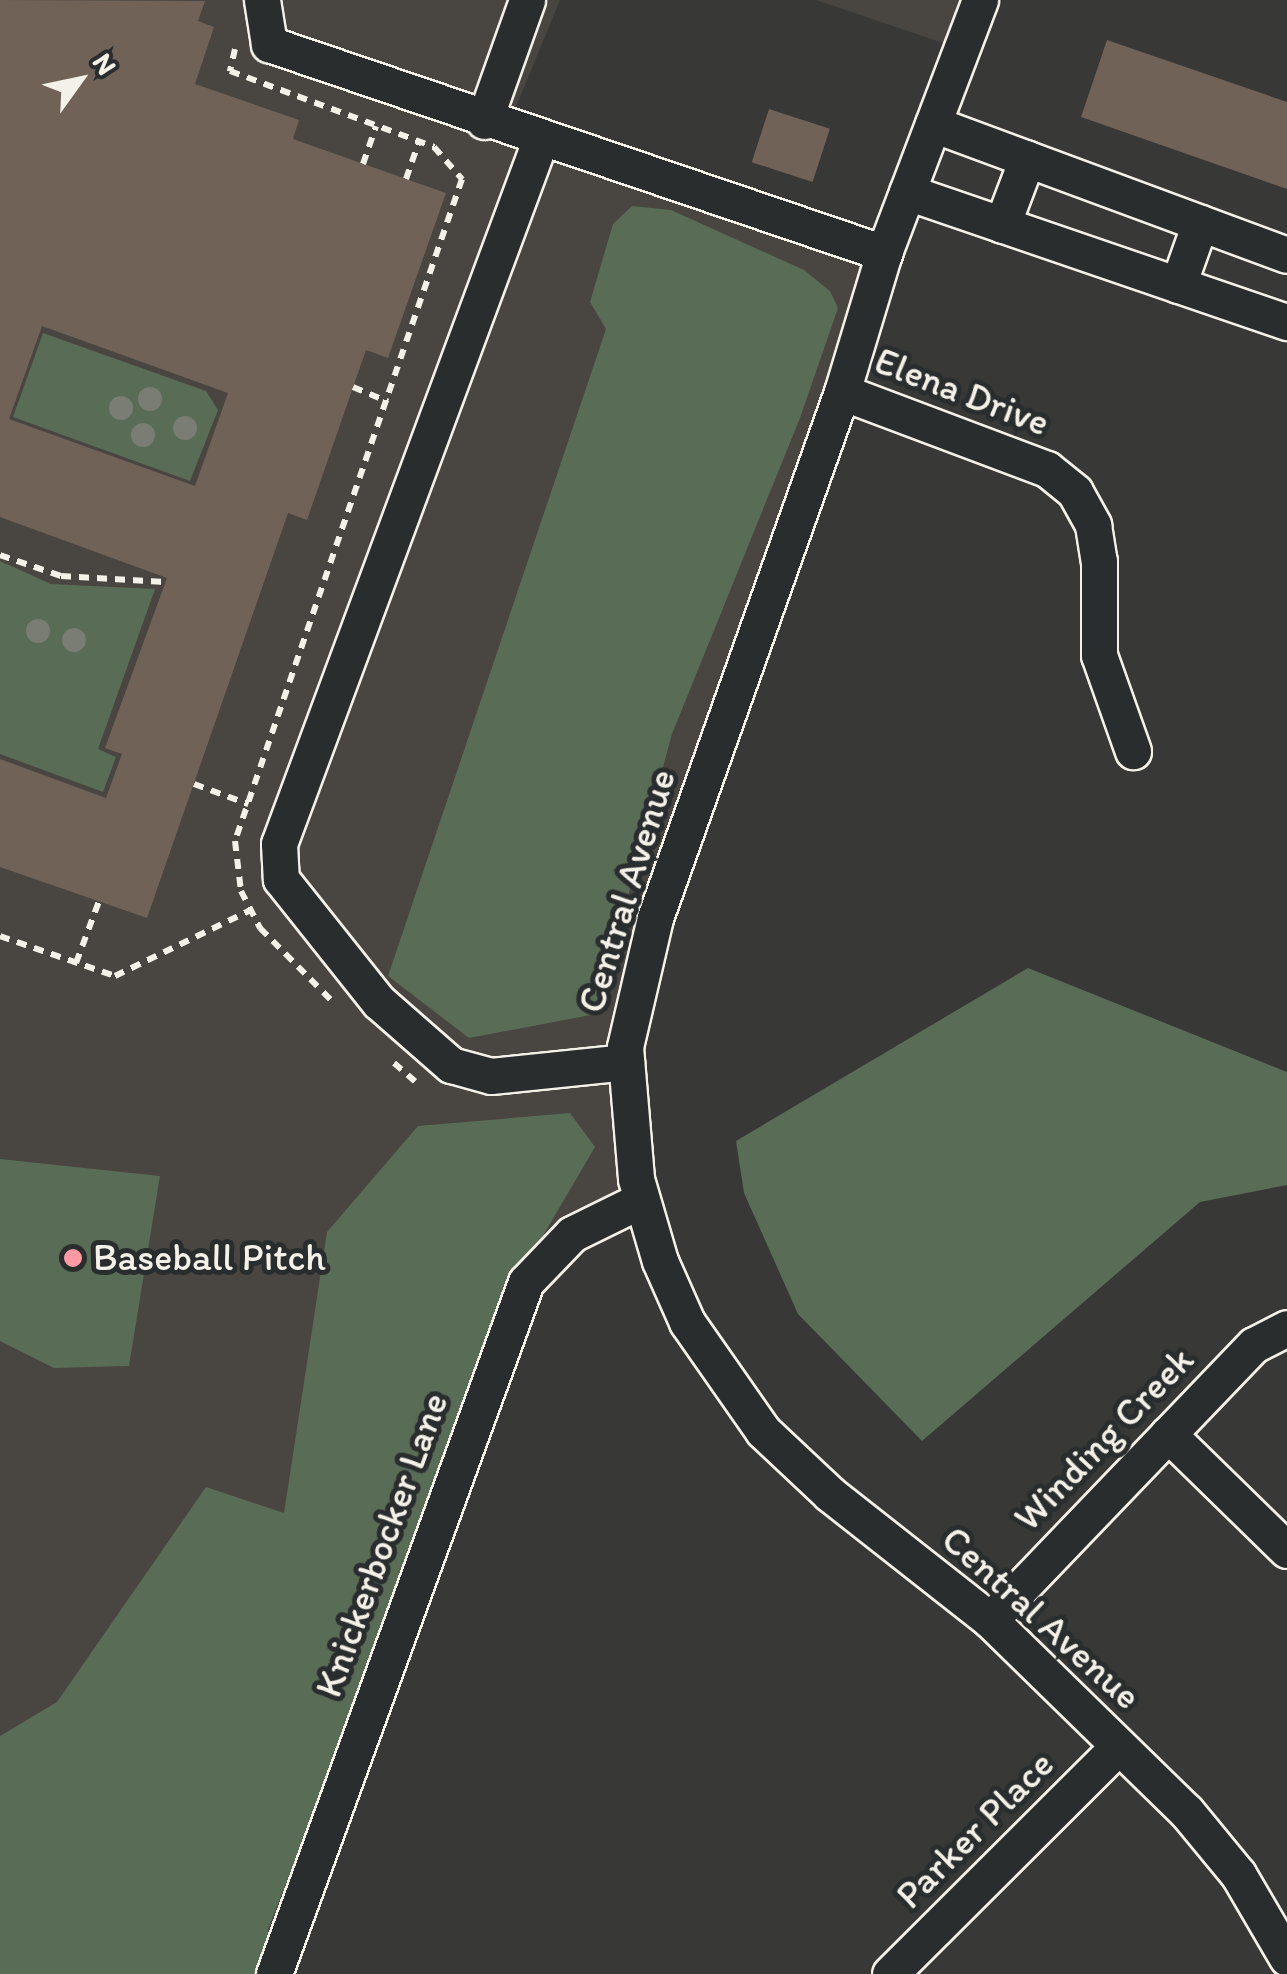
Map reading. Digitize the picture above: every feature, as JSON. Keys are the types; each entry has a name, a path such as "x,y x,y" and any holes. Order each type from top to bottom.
{"street":[{"path":"262,0 269,44 484,121 884,253"},
{"path":"484,121 527,0"},
{"name":"Central Avenue","path":"980,0 884,253 842,392 655,918 626,1062 641,1200 687,1322 763,1431 830,1494 990,1620 1186,1811 1238,1874 1287,1958"},
{"path":"933,124 1287,255"},
{"path":"541,138 280,844 281,879 379,1002 451,1065 491,1076 626,1062"},
{"path":"1002,224 1027,159"},
{"path":"907,192 1287,322"},
{"path":"1178,286 1200,223"},
{"name":"Elena Drive","path":"842,392 1047,469 1074,492 1093,525 1099,561 1099,656 1133,751"},
{"name":"Knickerbocker Lane","path":"274,1974 526,1282 572,1234 641,1200"},
{"name":"Winding Creek","path":"990,1620 1254,1345 1287,1328"},
{"path":"1168,1434 1287,1550"},
{"name":"Parker Place","path":"890,1974 1119,1746"}],"path":[{"path":"362,164 376,126"},
{"path":"406,179 419,142"},
{"path":"353,387 388,402"},
{"path":"0,555 61,576 165,582"},
{"path":"194,784 248,804"},
{"path":"76,963 99,901"},
{"path":"0,936 115,976 251,910"}],"shaded area":[{"path":"0,0 560,0 511,119 884,253 637,982 636,1179 548,1254 280,1946 0,1935"},
{"path":"816,0 980,0 961,49"}],"green space":[{"path":"632,206 671,210 804,270 830,291 838,308 800,418 672,734 596,1014 469,1038 388,976 606,329 590,302 613,224"},
{"path":"43,333 206,391 218,410 190,481 13,417"},
{"path":"0,561 51,584 155,589 98,749 116,757 103,792 0,754"},
{"path":"1028,968 1287,1072 1287,1185 1200,1202 922,1441 798,1314 744,1193 736,1141"},
{"path":"570,1113 595,1147 544,1234 268,1929 266,1974 0,1974 0,1736 57,1702 206,1487 284,1513 327,1232 418,1126"},
{"name":"Baseball Pitch","path":"0,1159 160,1176 129,1366 54,1368 0,1341"}],"building":[{"path":"0,0 205,1 198,21 214,27 195,84 299,120 293,139 446,193 388,358 366,350 307,520 288,513 147,918 0,867 0,759 106,798 122,754 105,748 167,578 0,517","holes":["42,326 228,393 195,486 9,419"]},
{"path":"1107,40 1287,102 1287,189 1081,117"},
{"path":"769,109 830,129 813,182 752,162"}],"place":[{"name":"Baseball Pitch","path":"73,1258"}]}
